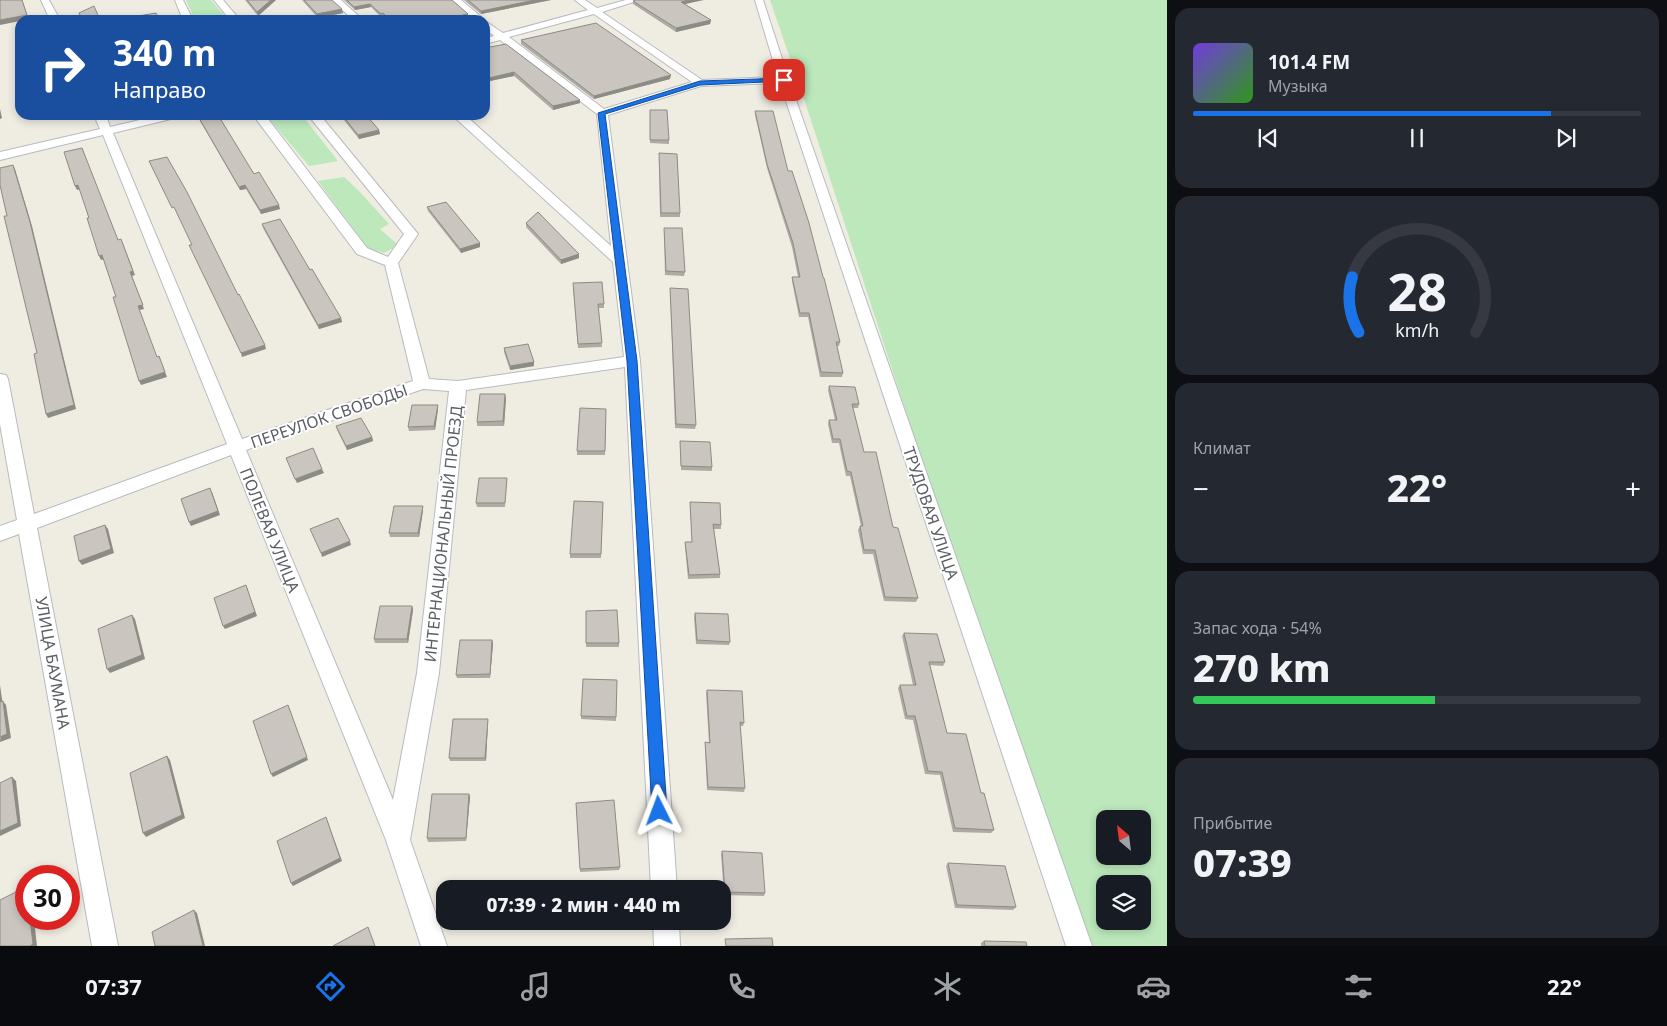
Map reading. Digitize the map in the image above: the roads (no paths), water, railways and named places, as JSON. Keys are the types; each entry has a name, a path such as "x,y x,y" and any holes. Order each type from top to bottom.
{"street":[{"path":"45,0 52,15"},
{"path":"179,0 186,15"},
{"path":"218,0 231,15"},
{"path":"336,0 352,15"},
{"path":"456,0 474,15"},
{"path":"579,0 700,83"},
{"path":"493,39 636,0"},
{"name":"ТРУДОВАЯ УЛИЦА","path":"759,0 784,80 1079,946"},
{"path":"493,39 602,113 632,361 663,880"},
{"path":"602,113 700,83 784,80"},
{"path":"0,156 104,123 131,120"},
{"path":"263,120 362,251 391,263"},
{"path":"318,120 411,234 391,263 422,384"},
{"path":"464,120 621,262"},
{"name":"ПОЛЕВАЯ УЛИЦА","path":"104,123 398,840 434,946"},
{"path":"458,386 632,361"},
{"name":"УЛИЦА БАУМАНА","path":"0,379 104,946"},
{"name":"ПЕРЕУЛОК СВОБОДЫ","path":"0,534 236,448 422,384"},
{"name":"ИНТЕРНАЦИОНАЛЬНЫЙ ПРОЕЗД","path":"398,840 428,673 458,386 422,384"},
{"path":"666,930 667,946"}]}
